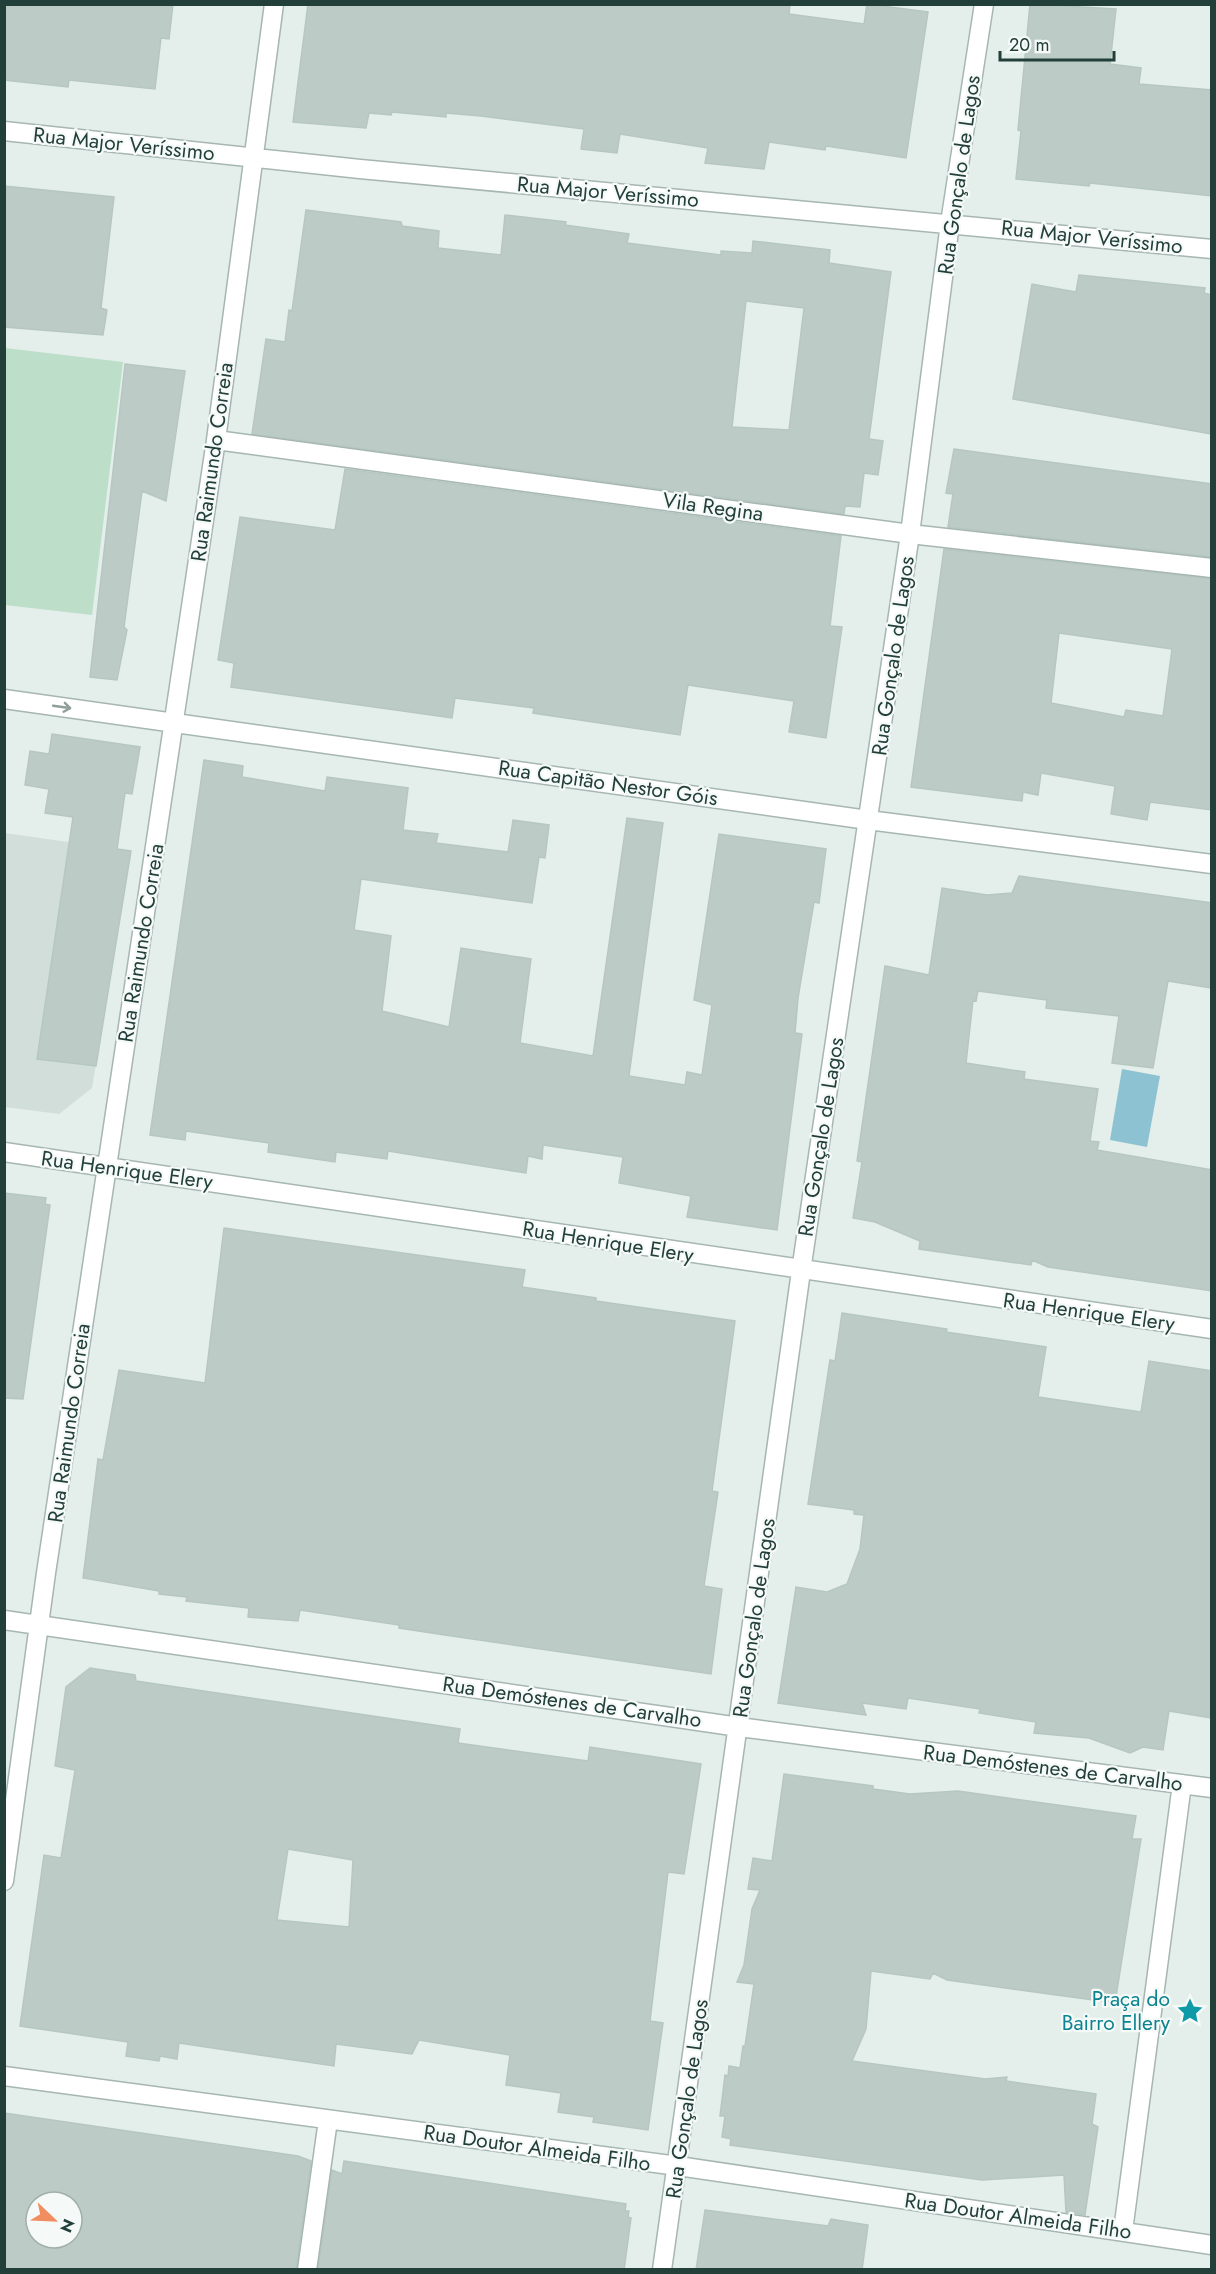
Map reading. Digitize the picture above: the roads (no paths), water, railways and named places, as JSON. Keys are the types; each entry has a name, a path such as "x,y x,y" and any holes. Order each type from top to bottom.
{"street":[{"name":"Rua Raimundo Correia","path":"4,1881 39,1625 216,440 274,4"},
{"name":"Rua Gonçalo de Lagos","path":"662,2270 801,1271 910,534 950,223 984,4"},
{"name":"Rua Major Veríssimo","path":"4,131 253,158 1212,249"},
{"name":"Vila Regina","path":"216,440 910,534 1212,568"},
{"name":"Rua Capitão Nestor Góis","path":"4,699 868,820 1212,864"},
{"name":"Rua Henrique Elery","path":"4,1152 801,1271 1212,1329"},
{"name":"Rua Demóstenes de Carvalho","path":"4,1620 739,1726 1212,1788"},
{"path":"1123,2231 1182,1784"},
{"name":"Rua Doutor Almeida Filho","path":"4,2076 678,2166 1212,2245"},
{"path":"306,2270 328,2120"}],"water":[{"path":"1122,1069 1160,1076 1147,1147 1110,1140"}],"place":[{"name":"Praça do Bairro Ellery","path":"1190,2011"}]}
